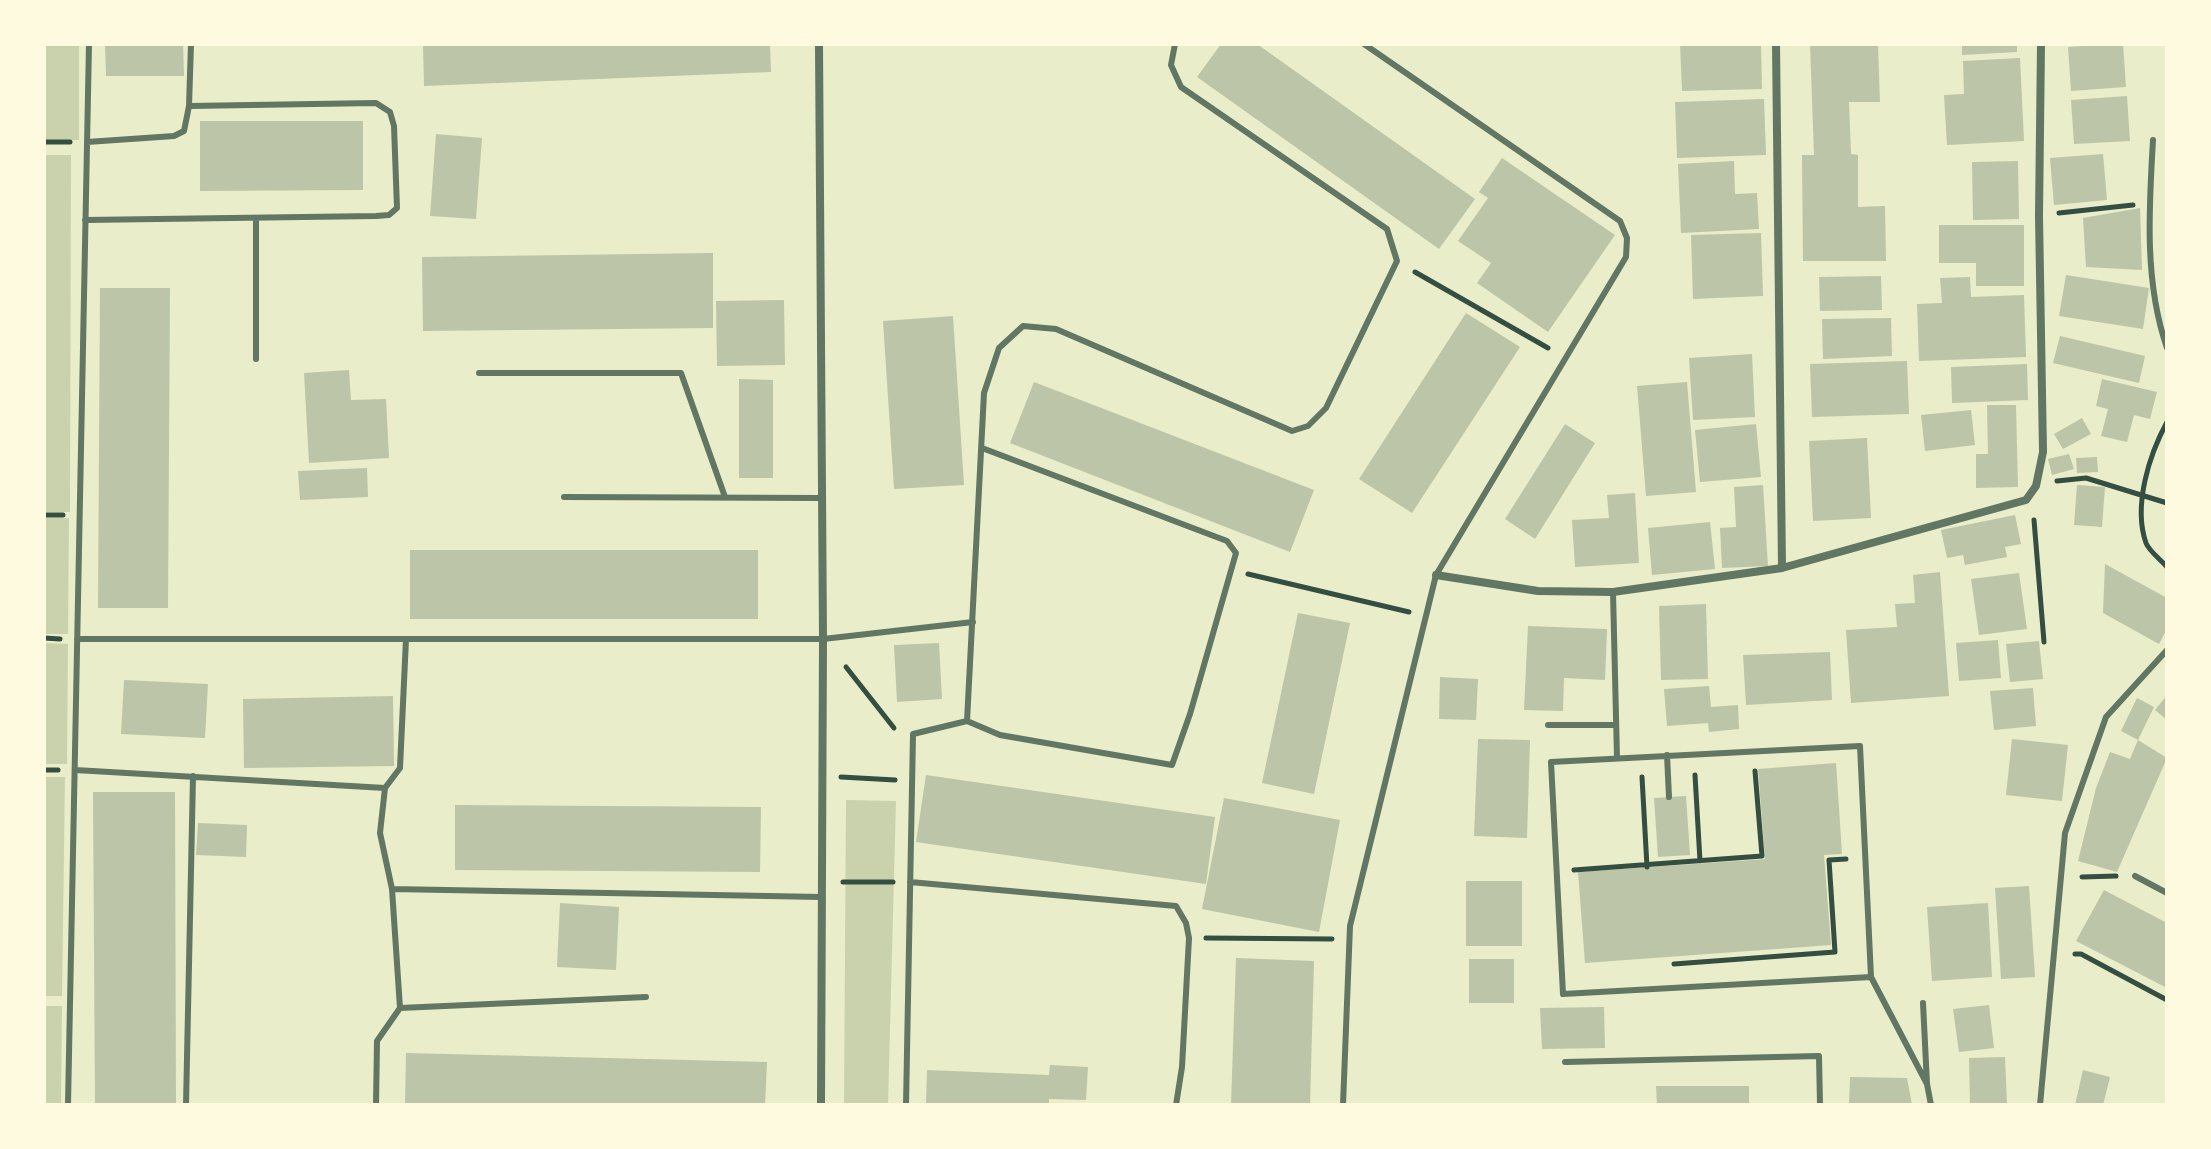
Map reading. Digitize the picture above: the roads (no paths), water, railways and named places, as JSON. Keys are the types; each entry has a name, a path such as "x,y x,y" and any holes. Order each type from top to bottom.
{"street":[{"path":"819,44 823,639 821,1105"},
{"path":"1776,44 1782,568"},
{"path":"1436,575 1538,591 1613,592 1782,568 2026,500 2036,486 2043,452 2039,216 2041,44"}],"lane":[{"path":"68,1105 89,44"},
{"path":"87,142 174,136 184,131 189,106 191,44"},
{"path":"967,721 984,393 999,348 1023,326 1056,329 1292,431 1308,426 1326,408 1397,261 1387,229 1181,87 1171,65 1175,44"},
{"path":"1343,1105 1350,926 1436,575 1626,257 1627,238 1620,221 1364,44"},
{"path":"85,220 376,216 394,212 397,208 394,126 390,112 376,103 189,106"},
{"path":"2153,140 2151,252 2158,323 2167,348"},
{"path":"256,218 256,359"},
{"path":"479,373 681,373 725,497"},
{"path":"906,1105 913,734 967,721 1000,735 1172,765 1190,714 1236,553 1227,541 982,448"},
{"path":"564,497 821,498"},
{"path":"1613,592 1617,758"},
{"path":"77,639 823,639 973,622"},
{"path":"376,1105 377,1041 400,1008 392,889 380,833 385,788 400,768 406,639"},
{"path":"2040,1105 2065,833 2106,717 2167,650"},
{"path":"1548,725 1616,725"},
{"path":"1871,977 1563,994 1551,762 1860,746 1871,977 1927,1084"},
{"path":"1667,755 1669,797"},
{"path":"75,770 385,788"},
{"path":"186,1105 193,776"},
{"path":"2135,876 2167,893"},
{"path":"910,882 1176,906 1186,923 1189,938 1182,1067 1176,1105"},
{"path":"392,889 821,897"},
{"path":"400,1008 646,997"},
{"path":"1923,1003 1931,1105"},
{"path":"1565,1062 1819,1056 1820,1105"}]}
